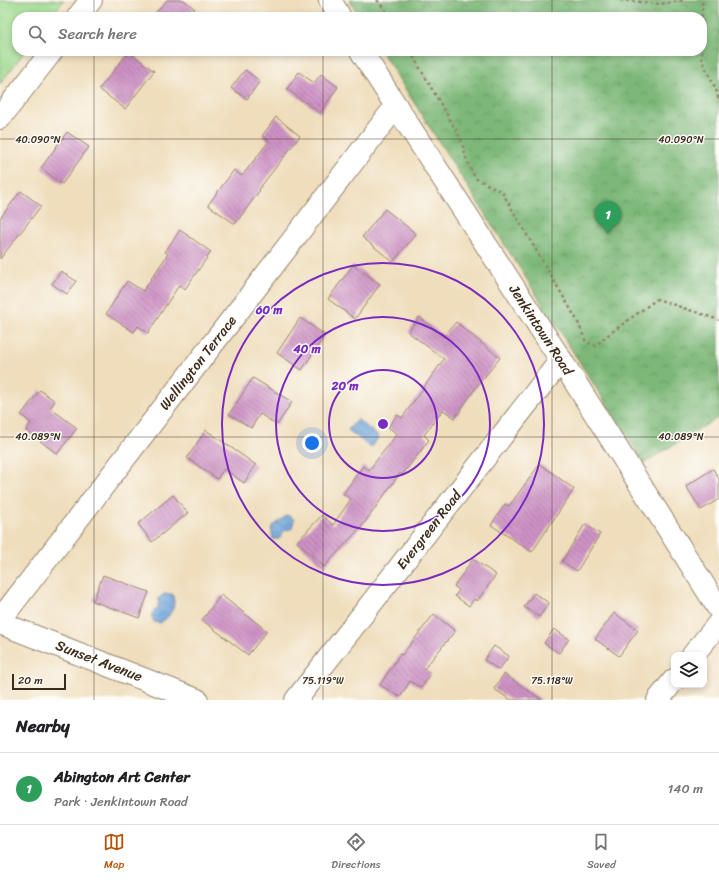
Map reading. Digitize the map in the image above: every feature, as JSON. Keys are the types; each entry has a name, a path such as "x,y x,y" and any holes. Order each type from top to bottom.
{"street":[{"path":"82,12 91,0"},
{"path":"330,0 337,12"},
{"path":"0,118 48,56"},
{"name":"Jenkintown Road","path":"364,56 561,360 719,609"},
{"name":"Wellington Terrace","path":"0,620 396,106"},
{"name":"Evergreen Road","path":"296,700 561,360"},
{"name":"Sunset Avenue","path":"0,623 197,700"},
{"path":"695,652 719,623"},
{"path":"658,700 671,684"}],"path":[{"path":"377,0 387,12"},
{"path":"620,0 660,4 686,0"},
{"path":"702,0 702,12"},
{"path":"413,56 461,139 467,161 475,178 502,192 577,320 586,342 596,346 604,338 657,298 719,320"},
{"path":"702,56 702,61 716,89 719,102"}],"green space":[{"path":"0,0 64,0 55,12 12,12 12,56 21,56 0,84"},
{"path":"349,0 719,0 719,417 644,463 384,56 707,56 707,12 357,12"}],"water":[{"path":"357,419 379,437 371,448 348,430"},
{"path":"287,515 294,519 293,528 284,531 279,539 273,539 271,528"},
{"path":"164,594 172,594 174,598 172,611 164,621 160,623 154,622 151,615 158,607 159,598"}],"building":[{"path":"167,0 184,0 195,9 192,12 156,12"},
{"path":"126,56 134,56 154,71 125,109 99,89"},
{"path":"245,70 260,81 247,99 231,88"},
{"path":"299,72 314,83 321,74 338,87 320,113 287,89"},
{"path":"276,117 300,136 259,189 260,190 235,224 208,205 234,170 242,176 269,141 262,136"},
{"path":"67,132 89,147 62,184 41,168"},
{"path":"21,191 41,206 0,259 0,218"},
{"path":"385,209 416,234 393,262 362,237"},
{"path":"180,230 211,252 185,289 179,285 148,333 138,326 134,332 106,314 127,281 143,291 168,254 165,252"},
{"path":"353,265 380,284 355,319 328,299"},
{"path":"61,271 76,281 67,294 52,284"},
{"path":"419,317 444,336 456,322 500,358 477,386 455,418 443,410 424,435 429,440 402,475 400,473 363,525 324,567 297,542 322,515 333,525 351,499 343,494 363,466 369,470 397,434 388,427 397,415 402,418 444,359 408,332"},
{"path":"300,318 325,335 302,370 277,353"},
{"path":"253,378 292,402 277,425 260,414 251,428 229,414"},
{"path":"40,390 55,401 50,408 77,428 57,454 26,430 31,423 21,415"},
{"path":"206,430 256,465 244,483 224,469 217,479 187,458"},
{"path":"540,464 574,489 532,552 491,525 505,504 509,506"},
{"path":"713,469 719,479 719,499 701,510 686,486"},
{"path":"173,495 188,513 152,542 138,524"},
{"path":"585,524 600,534 577,571 562,561"},
{"path":"473,559 496,575 477,601 474,599 469,606 455,596 459,590 454,586"},
{"path":"103,575 149,592 139,618 93,601"},
{"path":"534,593 549,603 539,617 524,607"},
{"path":"221,595 267,631 248,655 202,620"},
{"path":"614,613 638,630 619,656 595,639"},
{"path":"434,614 455,631 424,669 431,674 421,688 410,681 400,697 380,685 400,654 402,655"},
{"path":"554,629 569,639 559,653 544,643"},
{"path":"494,646 509,656 499,670 484,660"},
{"path":"504,674 542,700 511,700 494,689"}],"place":[{"name":"Abington Art Center","path":"608,234"}]}
